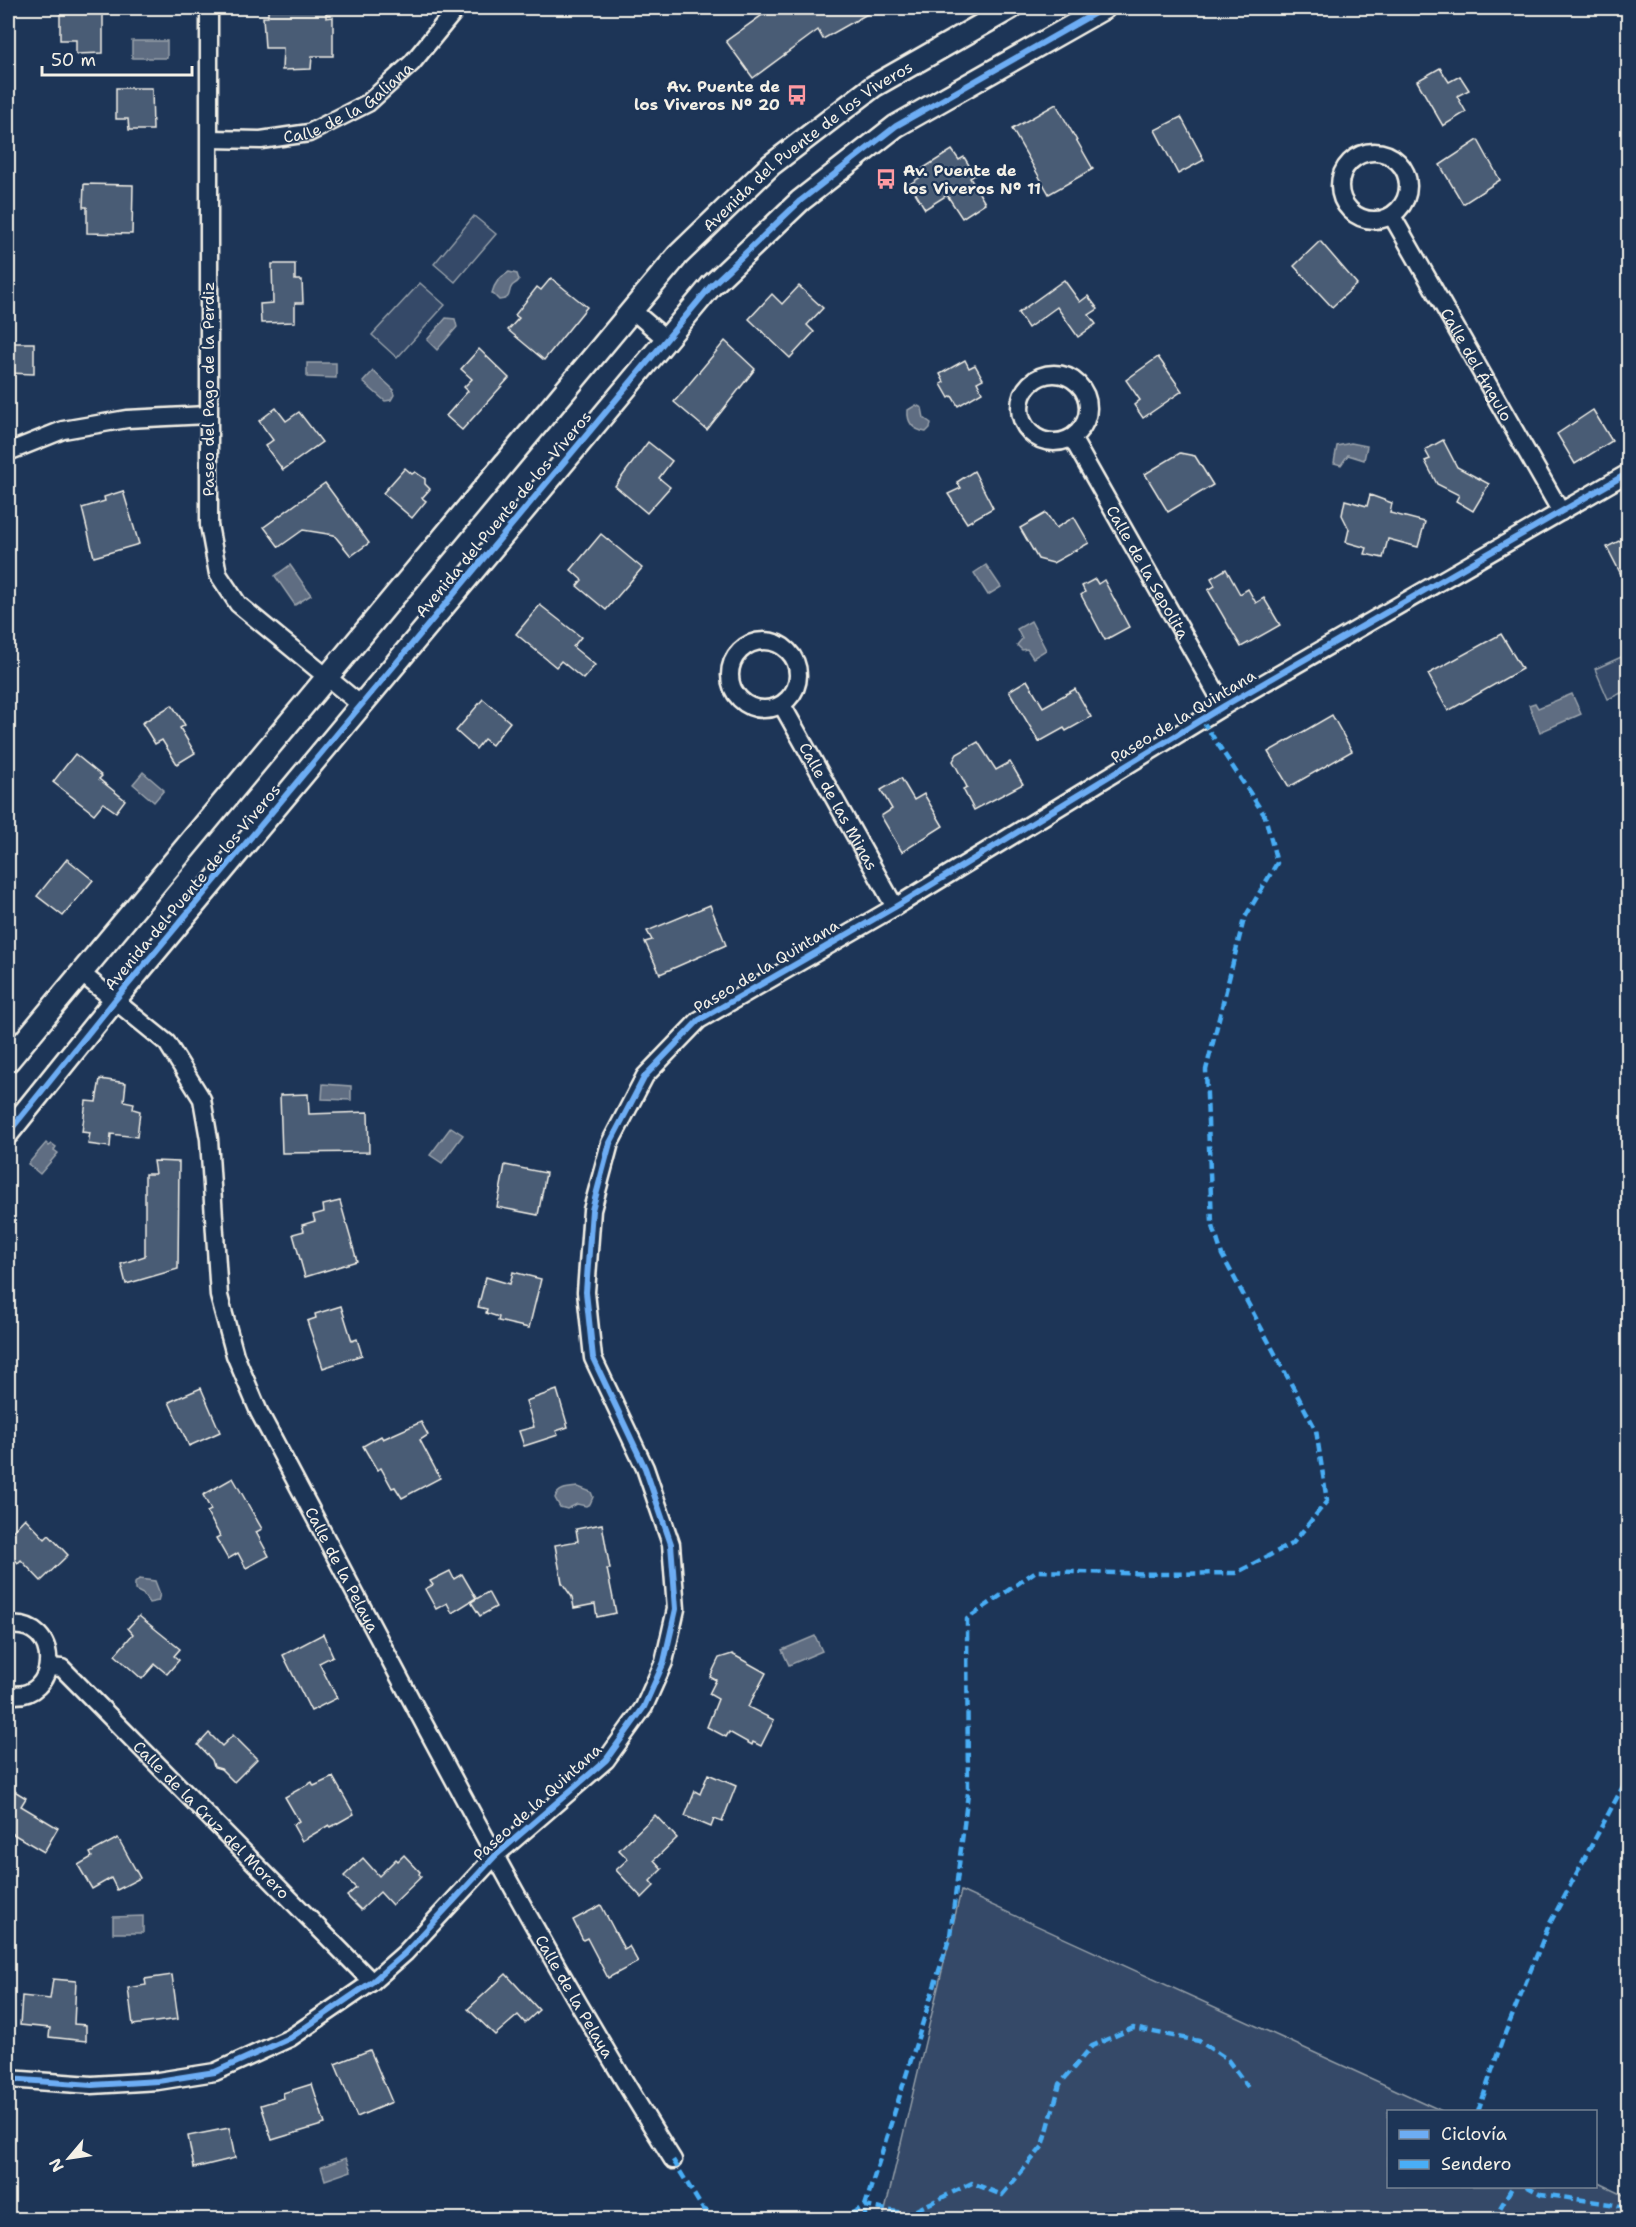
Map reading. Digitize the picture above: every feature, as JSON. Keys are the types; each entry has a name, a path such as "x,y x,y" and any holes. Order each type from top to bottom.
{"street":[{"name":"Paseo del Pago de la Perdiz","path":"209,8 207,415 209,525 218,574 238,604 361,705"},
{"name":"Calle de la Galiana","path":"210,139 261,140 309,133 368,103 412,63 457,8"},
{"name":"Avenida del Puente de los Viveros","path":"8,1061 678,255 771,165 874,86 1011,8"},
{"name":"Avenida del Puente de los Viveros","path":"8,1133 115,1000 711,286 800,201 896,126 1104,8"},
{"path":"1384,153 1395,158 1402,166 1409,188 1407,199 1401,209 1392,216 1370,221 1359,218 1343,202 1340,179 1344,168 1352,159 1362,154 1384,153"},
{"name":"Calle del Ángulo","path":"1392,216 1562,512"},
{"path":"632,310 667,340"},
{"path":"1053,373 1074,380 1082,388 1087,398 1089,409 1086,420 1081,430 1072,438 1050,443 1039,439 1023,423 1020,400 1024,390 1042,375 1053,373"},
{"path":"8,452 63,430 127,419 207,415"},
{"name":"Calle de la Sepolita","path":"1072,438 1224,706"},
{"name":"Paseo de la Quintana","path":"8,2079 92,2085 158,2081 215,2072 290,2038 372,1982 405,1953 495,1856 606,1760 644,1707 664,1662 675,1609 671,1545 645,1468 593,1358 586,1292 591,1222 592,1210 610,1143 645,1076 699,1020 895,906 1224,706 1629,473"},
{"path":"763,640 784,647 792,655 797,665 796,688 782,705 760,710 739,700 732,690 729,679 734,657 752,642 763,640"},
{"name":"Calle de las Minas","path":"782,705 895,906"},
{"name":"Calle de la Pelaya","path":"81,973 167,1043 202,1099 209,1139 219,1296 234,1355 259,1412 495,1856 636,2101 673,2160"},
{"path":"8,1626 21,1626 40,1636 49,1656 49,1667 44,1678 36,1687 26,1693 8,1694"},
{"name":"Calle de la Cruz del Morero","path":"49,1667 62,1668 372,1982"}],"shaded area":[{"path":"132,41 167,41 167,58 132,58"},
{"path":"474,216 496,234 455,282 434,264"},
{"path":"509,272 517,274 519,280 512,286 508,297 499,300 492,293 493,289 498,281"},
{"path":"420,283 445,305 397,358 372,335"},
{"path":"446,318 455,319 457,327 437,350 427,340"},
{"path":"307,363 336,363 336,378 307,377"},
{"path":"373,371 394,390 391,400 385,401 363,382"},
{"path":"916,405 922,408 924,418 931,423 926,432 914,427 910,422 908,410"},
{"path":"1351,443 1367,446 1364,460 1348,455 1341,465 1334,463 1337,446"},
{"path":"290,565 311,595 295,605 275,576"},
{"path":"986,565 1001,587 988,595 974,573"},
{"path":"1031,621 1046,650 1033,658 1027,649 1022,650 1017,645 1022,639 1017,629"},
{"path":"1628,654 1628,690 1608,699 1595,669"},
{"path":"1572,694 1581,714 1540,732 1529,705 1535,703 1538,708"},
{"path":"143,772 164,790 154,802 133,784"},
{"path":"323,1084 351,1086 351,1100 322,1099"},
{"path":"451,1127 463,1135 442,1163 430,1155"},
{"path":"46,1143 56,1147 54,1150 58,1153 40,1174 28,1164"},
{"path":"578,1487 591,1492 593,1497 590,1504 586,1506 577,1504 567,1509 560,1507 555,1498 558,1492"},
{"path":"139,1579 155,1581 160,1594 158,1601 149,1603 143,1594 135,1590 135,1583"},
{"path":"815,1636 822,1651 789,1665 782,1650"},
{"path":"961,1891 1440,2110 1387,2110 1387,2188 1597,2188 1597,2182 1628,2197 1628,2219 883,2219"},
{"path":"143,1916 143,1933 113,1933 113,1917"},
{"path":"346,2158 351,2171 325,2180 321,2167"}],"building":[{"path":"80,8 103,8 103,53 76,54 76,40 60,40 60,12 80,12"},
{"path":"268,8 326,8 326,18 333,17 333,56 312,56 311,69 282,70 283,48 265,48 263,17 268,17"},
{"path":"772,8 878,8 823,39 818,30 753,78 726,41"},
{"path":"1440,68 1449,82 1460,76 1469,90 1457,96 1466,112 1443,126 1417,81"},
{"path":"116,88 152,88 153,130 129,130 128,119 116,119"},
{"path":"1056,104 1093,169 1049,194 1012,129"},
{"path":"1181,117 1204,160 1178,174 1155,130"},
{"path":"1478,140 1500,180 1463,204 1440,165"},
{"path":"952,150 959,160 964,157 975,175 970,178 985,203 962,218 947,195 925,209 910,184 925,174 922,169"},
{"path":"84,184 133,185 132,234 87,233 87,207 83,207"},
{"path":"1320,241 1357,284 1332,307 1294,266"},
{"path":"272,264 295,264 295,280 302,280 303,303 295,303 295,322 261,323 260,304 273,303"},
{"path":"551,278 587,307 544,360 508,330 519,318 515,315 537,287 541,290"},
{"path":"1064,280 1080,302 1088,296 1098,309 1089,315 1096,324 1078,337 1057,307 1028,328 1018,313"},
{"path":"799,286 823,308 807,325 814,332 790,358 749,319 772,294 782,304"},
{"path":"725,341 755,369 707,430 674,402"},
{"path":"8,343 34,343 34,374 8,373"},
{"path":"479,349 509,378 462,430 446,416 468,391 464,387 472,379 461,369"},
{"path":"1158,357 1182,391 1143,418 1134,405 1140,400 1126,380"},
{"path":"965,360 969,368 975,365 983,379 977,382 982,392 958,406 952,396 949,398 941,384 944,382 940,374"},
{"path":"276,408 286,421 299,412 322,442 283,470 265,446 273,440 259,421"},
{"path":"1593,410 1612,441 1575,464 1557,434"},
{"path":"1443,440 1457,467 1489,484 1473,511 1456,501 1459,495 1437,484 1425,461 1430,459 1425,450"},
{"path":"648,442 672,461 659,478 670,487 647,513 615,486"},
{"path":"1180,453 1195,456 1213,485 1168,512 1145,474"},
{"path":"405,468 412,474 415,472 425,479 425,484 430,489 422,498 426,501 412,518 383,493"},
{"path":"974,471 993,508 967,523 948,494 961,488 957,482"},
{"path":"325,483 369,543 351,556 334,535 303,530 279,547 264,527"},
{"path":"123,491 139,544 94,557 82,508 105,501 104,497"},
{"path":"1370,495 1392,503 1390,513 1425,522 1418,547 1388,539 1383,558 1365,554 1367,548 1346,542 1349,529 1342,515 1345,500 1367,506"},
{"path":"1046,513 1056,528 1074,517 1089,543 1053,563 1038,559 1020,528"},
{"path":"601,534 642,568 606,610 577,586 582,580 571,570"},
{"path":"1629,536 1629,590 1607,547"},
{"path":"1226,569 1240,594 1248,589 1256,603 1264,598 1280,625 1241,647 1208,590 1215,586 1211,578"},
{"path":"1095,579 1098,584 1104,580 1129,627 1105,640 1081,595 1085,592 1082,586"},
{"path":"540,605 581,637 573,647 595,665 583,679 561,661 556,667 516,634"},
{"path":"1501,634 1522,669 1448,711 1428,674"},
{"path":"1027,680 1043,707 1075,689 1091,717 1039,742 1009,691"},
{"path":"483,699 510,722 492,745 484,739 476,749 456,731"},
{"path":"172,705 185,725 180,728 195,753 177,764 162,740 155,744 142,723"},
{"path":"1332,715 1352,751 1289,787 1268,752"},
{"path":"978,742 996,770 1010,762 1023,784 974,810 963,789 967,787 953,761 957,754"},
{"path":"75,754 102,776 99,779 125,800 116,812 103,803 94,814 53,782"},
{"path":"901,778 914,800 924,794 943,826 902,852 881,816 892,809 881,790"},
{"path":"67,859 93,880 63,916 37,896"},
{"path":"710,905 726,945 660,974 645,942 652,940 647,931"},
{"path":"100,1079 126,1083 124,1101 134,1103 133,1109 140,1111 137,1137 111,1134 110,1147 88,1144 90,1133 82,1132 86,1101 96,1102"},
{"path":"308,1094 309,1114 368,1112 369,1152 282,1153 280,1095"},
{"path":"153,1161 179,1162 178,1269 126,1284 121,1264 145,1256 145,1174 155,1174"},
{"path":"505,1165 546,1173 538,1215 497,1207"},
{"path":"340,1201 357,1261 305,1277 293,1234 304,1231 302,1225 315,1221 313,1215 324,1212 323,1205"},
{"path":"513,1272 541,1279 529,1328 498,1321 499,1317 486,1313 487,1309 478,1307 486,1277 510,1284"},
{"path":"341,1306 352,1341 357,1339 362,1355 323,1368 307,1321 316,1318 315,1314"},
{"path":"201,1388 220,1432 189,1446 169,1402"},
{"path":"557,1390 568,1427 556,1431 558,1435 524,1446 519,1431 534,1427 526,1401"},
{"path":"421,1422 428,1435 420,1440 440,1478 402,1498 395,1487 392,1488 381,1468 377,1470 363,1446 381,1436 383,1439"},
{"path":"233,1478 262,1529 256,1532 269,1556 246,1568 238,1553 228,1559 216,1538 220,1536 207,1512 211,1510 203,1495"},
{"path":"25,1518 45,1539 49,1535 68,1555 41,1581 21,1560 18,1563 8,1552 8,1536"},
{"path":"602,1524 610,1569 607,1569 616,1613 597,1617 595,1604 574,1608 572,1597 562,1583 555,1545 578,1541 576,1529"},
{"path":"450,1571 454,1579 462,1574 476,1598 452,1613 447,1603 436,1609 425,1589 433,1585 430,1581"},
{"path":"488,1592 496,1607 480,1616 471,1602"},
{"path":"139,1616 180,1649 174,1656 179,1660 167,1674 155,1664 142,1679 115,1655 133,1634 128,1628"},
{"path":"323,1634 333,1656 319,1663 337,1698 311,1711 283,1655"},
{"path":"732,1654 766,1673 748,1707 774,1720 761,1746 753,1742 752,1745 729,1732 726,1737 707,1727 718,1699 709,1694 716,1680 710,1677 719,1658"},
{"path":"209,1733 222,1746 233,1735 257,1759 234,1782 221,1769 214,1767 212,1760 198,1745"},
{"path":"708,1774 736,1786 722,1822 714,1819 711,1827 685,1816 695,1791 700,1794"},
{"path":"333,1777 354,1814 302,1841 293,1825 299,1821 285,1797 312,1782 314,1786"},
{"path":"8,1787 26,1798 21,1806 58,1828 44,1852 8,1831"},
{"path":"655,1815 677,1838 654,1860 662,1869 650,1881 654,1886 642,1898 616,1870 628,1859 619,1850"},
{"path":"118,1838 140,1878 117,1890 111,1878 92,1889 78,1865 92,1857 90,1853"},
{"path":"404,1855 420,1872 421,1877 392,1905 380,1892 361,1910 347,1896 356,1888 344,1876 363,1858 379,1876 396,1859 398,1861"},
{"path":"601,1905 624,1949 629,1946 638,1962 608,1978 587,1938 583,1940 573,1920"},
{"path":"506,1974 539,2010 525,2023 518,2015 495,2035 468,2009"},
{"path":"172,1975 178,2019 133,2025 128,1988 146,1985 145,1979"},
{"path":"53,1979 76,1981 74,2024 86,2025 86,2041 49,2037 50,2028 20,2025 22,1996 50,1999"},
{"path":"370,2050 392,2102 357,2117 335,2064"},
{"path":"312,2084 325,2124 272,2140 261,2105 284,2098 283,2093"},
{"path":"229,2128 235,2158 194,2168 188,2136"}],"marked path":[{"path":"865,2220 865,2206 950,1936 968,1793 967,1619 1036,1571 1236,1573 1293,1543 1327,1501 1316,1430 1222,1255 1212,1223 1206,1070 1244,919 1277,863 1265,816 1202,720"},
{"path":"1479,2110 1502,2041 1549,1925 1628,1777"},
{"path":"840,2220 865,2206 908,2214 972,2183 1002,2195 1043,2146 1060,2084 1092,2046 1133,2028 1199,2041 1227,2059 1248,2087"},
{"path":"673,2160 703,2209 725,2220"},
{"path":"1493,2220 1512,2188"},
{"path":"1530,2188 1541,2194 1617,2205 1628,2209"}],"cycle path":[{"path":"8,1133 115,1000 711,286 800,201 896,126 1104,8"},
{"path":"8,2079 92,2085 158,2081 215,2072 290,2038 372,1982 405,1953 495,1856 606,1760 644,1707 664,1662 676,1609 671,1544 645,1468 593,1358 586,1292 592,1210 610,1143 645,1076 699,1020 895,907 1224,706 1628,473"}],"place":[{"name":"Av. Puente de los Viveros Nº 20","path":"797,95"},
{"name":"Av. Puente de los Viveros Nº 11","path":"886,179"}]}
